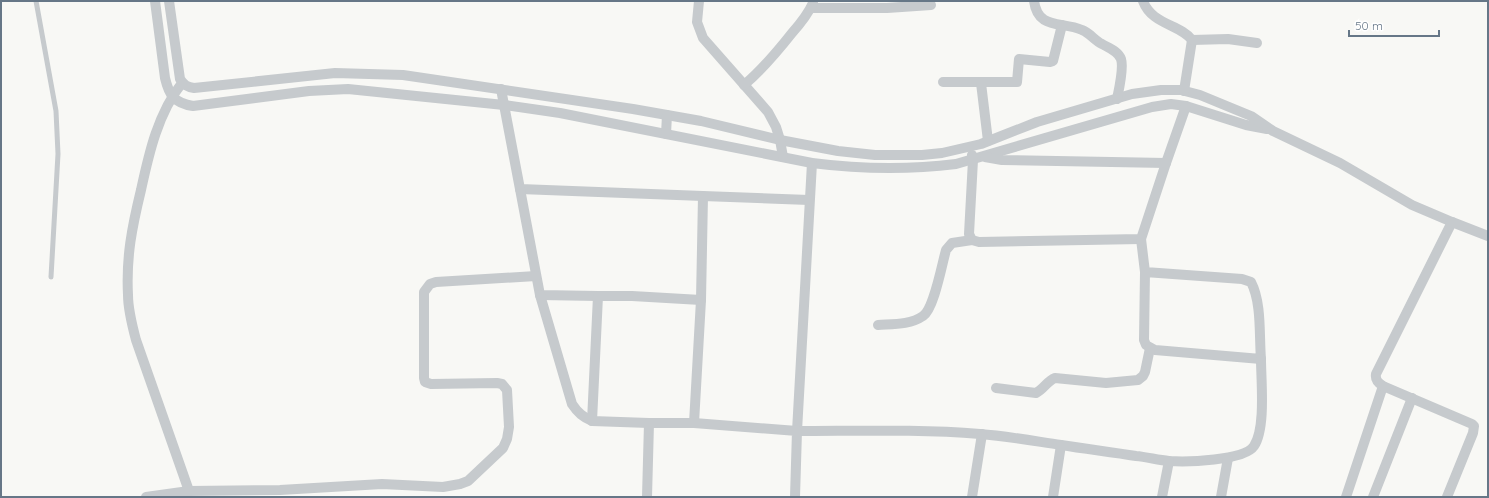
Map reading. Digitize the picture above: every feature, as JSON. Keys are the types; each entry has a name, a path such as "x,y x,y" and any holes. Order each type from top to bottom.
{"street":[{"path":"155,1 165,78 168,88 172,96 177,101 193,106 310,90 348,89 504,105 560,113 812,163 853,167 931,167 956,164 1152,107 1171,104 1186,106 1246,126 1273,130"},
{"path":"169,1 179,73 182,83 188,87 194,88 335,73 403,75 701,120 780,140 838,151 875,155 922,155 942,153 970,147 1037,122 1132,94 1161,90 1184,91 1200,95 1251,116 1273,130 1340,163 1412,205 1488,236"},
{"path":"699,1 697,22 703,38 768,112 776,127 783,157"},
{"path":"1034,1 1035,8 1040,18 1050,23 1062,24 1087,32 1099,42 1115,51 1121,60 1122,66 1118,99"},
{"path":"1143,1 1155,17 1187,35 1192,40 1228,39 1257,44"},
{"path":"744,85 762,70 778,53 813,4 887,8 931,5"},
{"path":"943,82 1017,82 1018,62 1020,58 1050,62 1053,61 1062,24"},
{"path":"1184,91 1192,40"},
{"path":"981,82 988,141"},
{"path":"182,83 172,96 159,123 146,164 130,241 128,296 130,316 136,340 189,491"},
{"path":"501,89 540,295 572,404 583,417 592,421 694,424 797,431 915,430 982,434 1169,461 1213,460 1228,458 1249,451 1254,447 1261,419 1261,359 1258,300 1251,282 1242,278 1145,272"},
{"path":"1186,106 1141,238 1145,272 1144,340 1146,345 1155,350 1261,359"},
{"path":"666,134 667,115"},
{"path":"970,147 973,160 969,234 972,240"},
{"path":"984,156 1002,160 1166,163"},
{"path":"795,497 797,431 812,163"},
{"path":"520,189 809,200"},
{"path":"694,424 701,300 703,196"},
{"path":"1446,497 1473,433 1474,426 1383,386 1377,381 1376,374 1452,222"},
{"path":"878,324 904,323 925,315 932,304 946,250 952,244 972,240 979,242 1141,238"},
{"path":"146,497 189,491 280,490 382,484 443,487 468,482 503,448 507,439 509,427 507,390 502,384 497,383 431,384 425,382 423,364 424,292 430,284 436,282 536,276"},
{"path":"540,295 632,296 701,300"},
{"path":"592,421 598,296"},
{"path":"996,388 1036,393 1049,381 1055,378 1106,383 1138,380 1145,372 1150,348"},
{"path":"1346,497 1383,386"},
{"path":"1373,497 1412,398"},
{"path":"647,497 649,423"},
{"path":"972,497 982,434"},
{"path":"1053,497 1061,445"},
{"path":"1221,497 1228,458"},
{"path":"1162,497 1169,461"}],"lane":[{"path":"36,1 56,118 58,154 51,277"}]}
